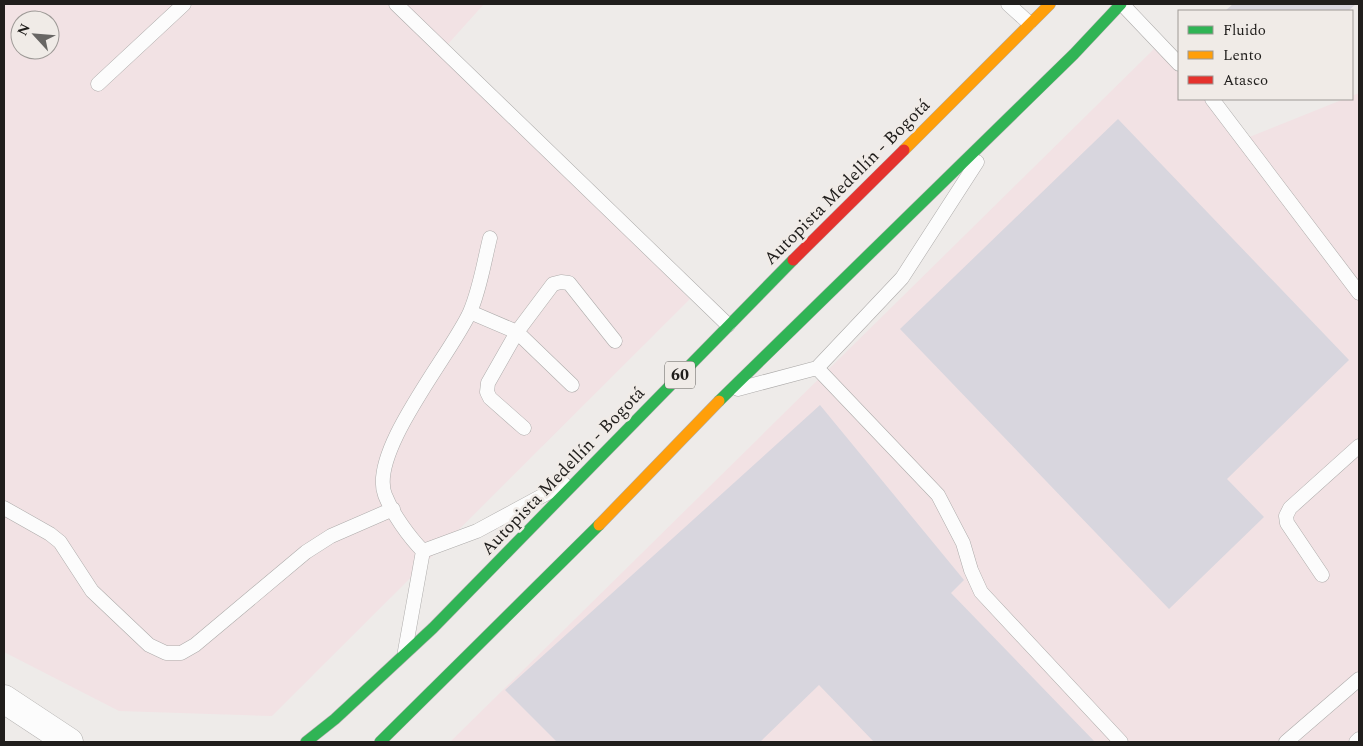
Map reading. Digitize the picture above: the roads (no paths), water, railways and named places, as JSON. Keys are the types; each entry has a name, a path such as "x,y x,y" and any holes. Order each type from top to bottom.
{"highway":[{"name":"Autopista Medellín - Bogotá","path":"306,742 403,657 591,469 728,325 1050,4"},
{"name":"60","path":"380,742 569,556 728,392 1074,54 1121,4"}],"street":[{"path":"4,699 69,742"}],"lane":[{"path":"98,84 184,4"},
{"path":"396,4 728,325"},
{"path":"1008,4 1029,23"},
{"path":"1121,4 1178,63"},
{"path":"1213,100 1359,293"},
{"path":"728,392 817,368 902,278 1002,125"},
{"path":"423,550 409,537 384,494 383,469 395,437 470,312 490,238"},
{"path":"524,428 490,398 487,392 488,383 517,332 553,284 561,282 569,284 615,341"},
{"path":"470,312 517,332 572,385"},
{"path":"817,368 938,494 963,543 971,570 981,592 1121,742"},
{"path":"1322,575 1287,523 1286,516 1290,508 1359,446"},
{"path":"423,550 477,531 591,469"},
{"path":"4,508 50,534 60,542 92,591 149,645 166,653 180,653 195,645 306,552 331,536 393,509"},
{"path":"403,657 423,550"},
{"path":"1286,742 1359,679"},
{"path":"1356,742 1359,739"}]}
